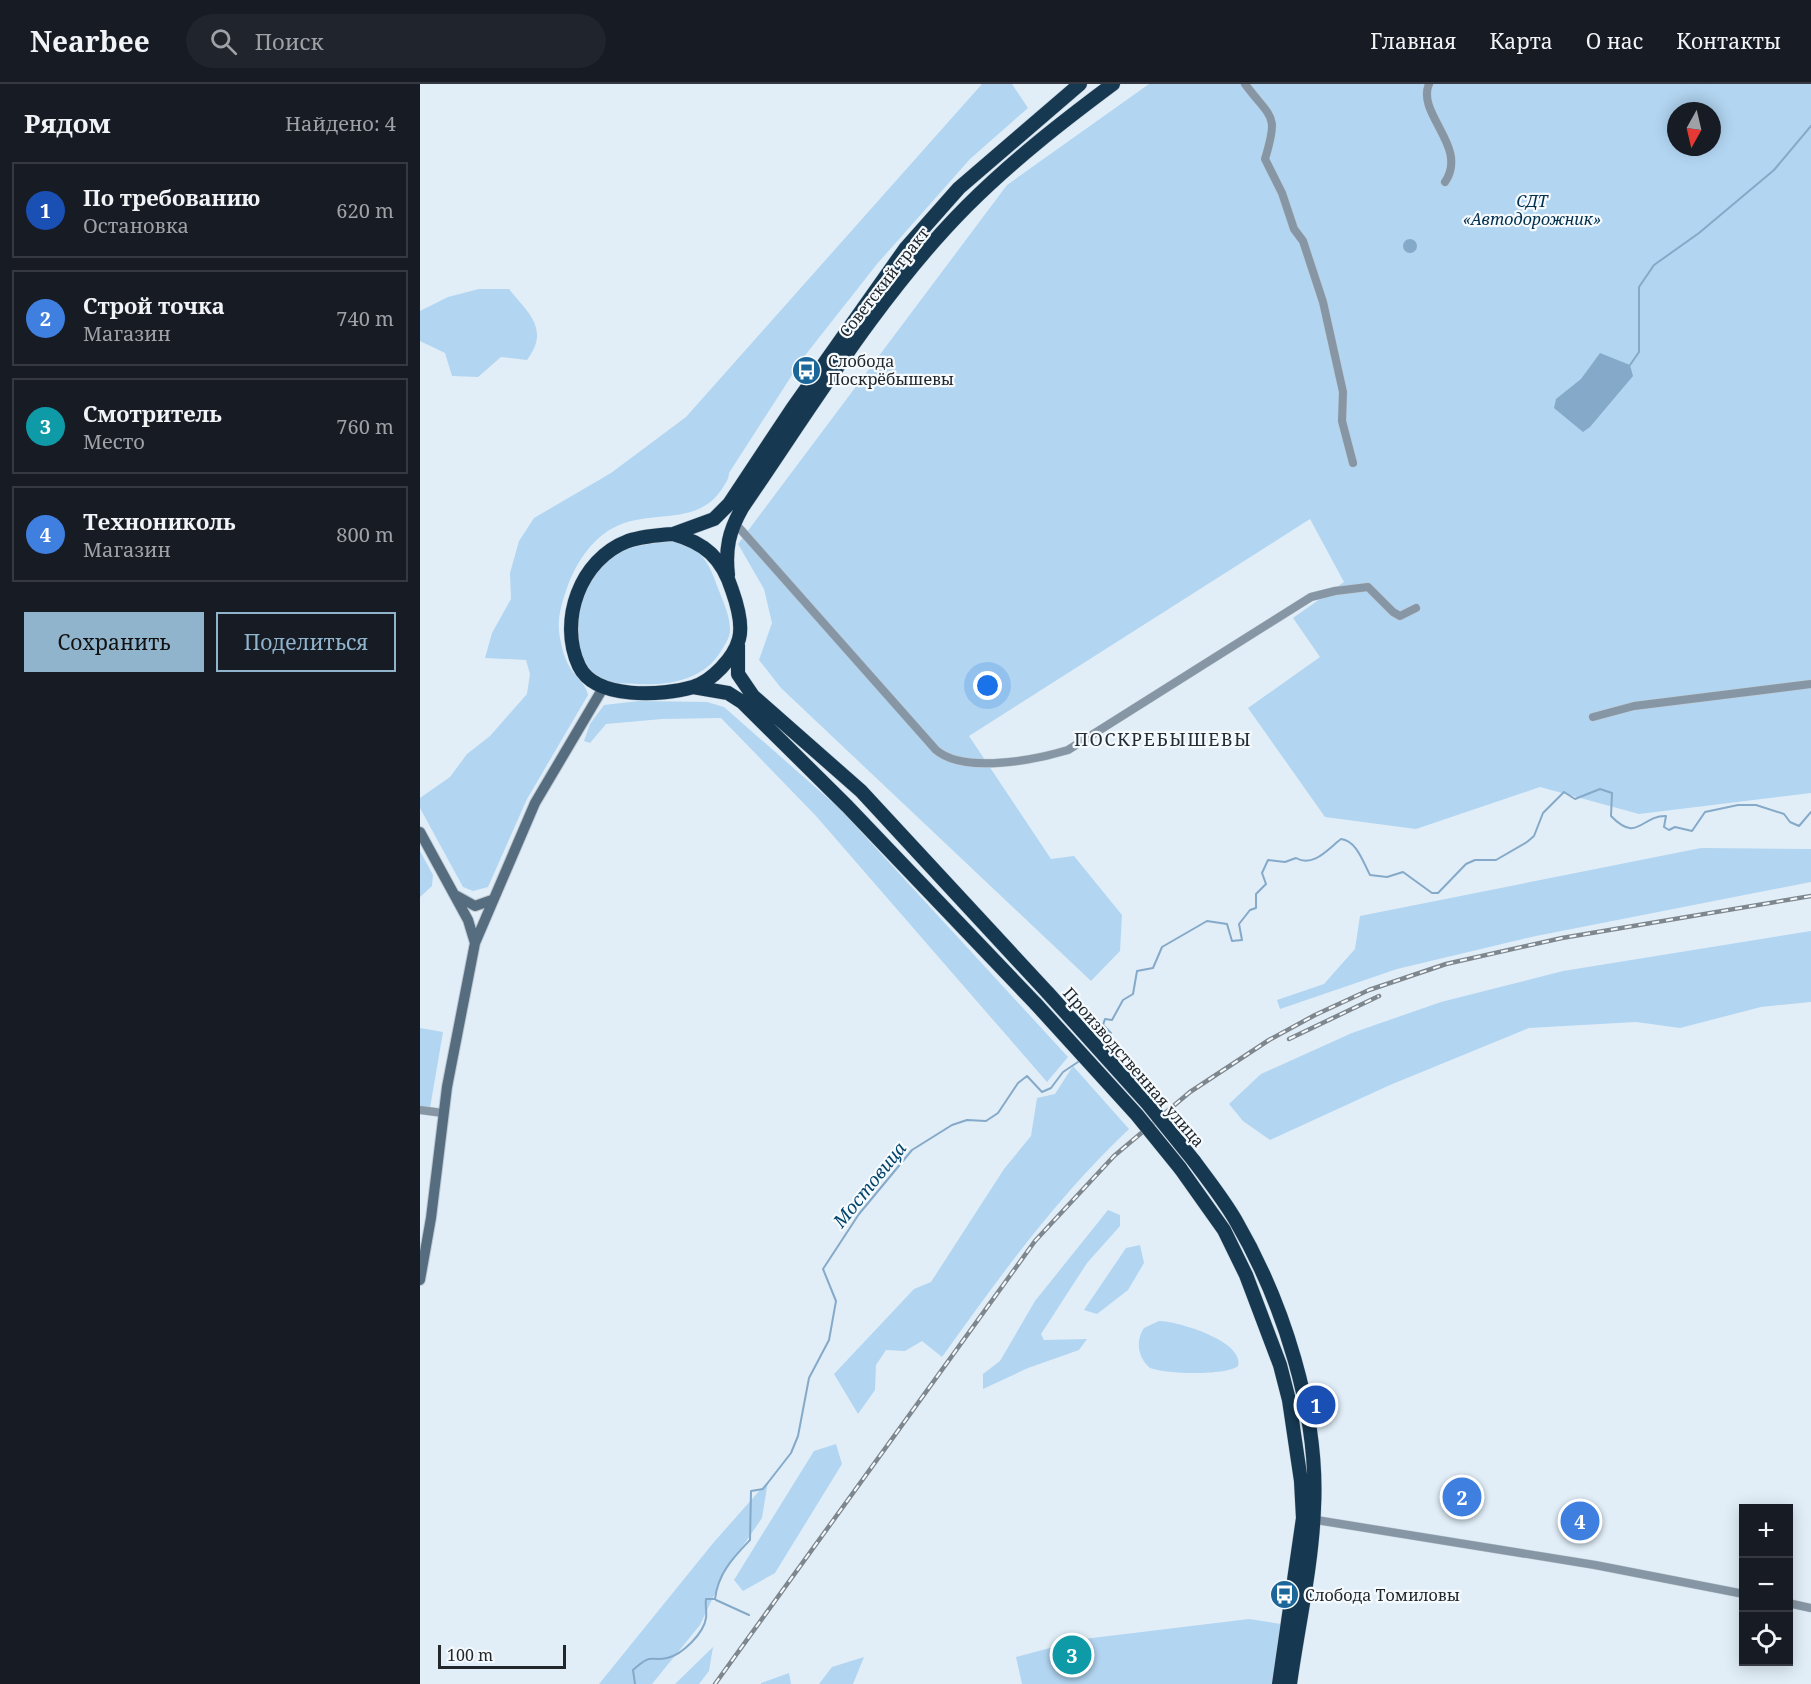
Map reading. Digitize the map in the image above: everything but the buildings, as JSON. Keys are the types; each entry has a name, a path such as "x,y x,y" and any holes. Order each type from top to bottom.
{"highway":[{"name":"Советский тракт","path":"673,534 714,519 729,504 905,249 959,188 1080,84"},
{"name":"Советский тракт","path":"728,575 726,555 734,522 837,370 921,259 966,207 1036,142 1113,84"},
{"path":"673,534 693,540 708,549 728,575 740,622 738,641 725,663 708,679 693,687 631,692 603,688 582,671 574,655 570,636 575,602 583,582 595,564 609,552 628,542 673,534"},
{"name":"Производственная улица","path":"738,641 738,674 753,696 861,791 1148,1104 1194,1161 1234,1218 1257,1261 1293,1352 1313,1473 1290,1684"},
{"name":"Производственная улица","path":"693,687 728,693 742,702 848,806 1036,1004 1137,1116 1180,1168 1224,1230 1246,1275 1280,1365 1296,1437 1308,1519 1279,1684"}],"main road":[{"path":"420,1280 431,1218 443,1113 475,943 535,803 603,688"},
{"path":"420,832 468,920 475,943"},
{"path":"454,894 475,906 492,900"}],"street":[{"path":"1245,84 1272,114 1274,129 1265,159 1282,193 1294,229 1303,241 1323,302 1343,392 1342,421 1353,463"},
{"path":"1429,84 1426,95 1451,159 1449,175 1444,182"},
{"path":"734,522 936,750 947,759 966,764 1051,755 1068,750 1311,597 1368,587 1400,616 1416,608"},
{"path":"1593,717 1634,706 1811,684"},
{"path":"420,1110 443,1113"},
{"path":"1308,1519 1595,1565 1739,1593"},
{"path":"1793,1604 1811,1608"}],"green space":[{"path":"982,84 1012,84 1028,108 970,159 877,264 803,358 729,473 728,480 722,489 711,501 699,509 671,516 627,522 613,528 591,545 580,560 564,598 559,618 559,631 566,660 584,685 588,695 527,799 488,887 473,891 463,887 420,808 420,798 450,777 467,754 490,736 527,694 530,674 526,660 485,658 492,633 511,599 510,573 519,541 534,518 611,473 686,417"},
{"name":"СДТ «Автодорожник»","path":"1149,84 1811,84 1811,793 1639,814 1540,787 1416,829 1325,817 1248,708 1320,657 1293,618 1344,582 1310,519 969,736 1051,859 1074,856 1122,915 1120,951 1091,981 781,688 759,660 772,623 764,589 738,544 1007,185"},
{"path":"479,289 509,289 534,322 537,339 534,349 527,360 501,357 478,377 452,376 445,353 420,341 420,311 448,297"},
{"path":"673,541 691,548 708,565 728,615 730,630 727,641 714,661 705,669 684,679 649,684 614,683 599,678 584,661 577,629 585,594 593,579 604,565 622,551 643,545"},
{"path":"639,701 707,702 724,707 839,808 1068,1057 1047,1082 816,816 721,718 662,719 606,724 590,743 584,741 590,724 604,705"},
{"path":"1701,848 1811,849 1811,882 1536,936 1397,969 1280,1009 1277,1000 1324,984 1355,949 1360,916"},
{"path":"420,851 433,875 432,886 420,897"},
{"path":"1811,931 1811,1002 1761,1007 1680,1028 1636,1022 1529,1028 1390,1085 1270,1140 1243,1121 1229,1104 1261,1074 1352,1033 1441,1002 1563,971"},
{"path":"420,1028 443,1032 430,1108 420,1107"},
{"path":"1073,1066 1129,1129 1053,1210 942,1357 922,1341 905,1351 886,1350 876,1365 875,1390 858,1414 834,1374 914,1289 931,1282 1004,1169 1031,1136 1037,1098 1055,1094"},
{"path":"1108,1210 1120,1215 1120,1226 1087,1263 1041,1334 1044,1340 1087,1339 1079,1350 1028,1368 983,1389 983,1374 1000,1361 1035,1301"},
{"path":"1140,1245 1144,1263 1128,1290 1097,1314 1084,1310 1126,1248"},
{"path":"1159,1321 1194,1329 1221,1341 1231,1348 1237,1357 1238,1366 1209,1373 1168,1372 1150,1368 1140,1354 1139,1338 1144,1328"},
{"path":"836,1444 842,1464 775,1573 743,1591 734,1580 814,1451"},
{"path":"768,1481 762,1518 725,1572 700,1625 652,1684 599,1684 714,1542"},
{"path":"1249,1619 1281,1624 1272,1684 1022,1684 1016,1657 1084,1639"},
{"path":"713,1647 709,1671 699,1684 675,1684"},
{"path":"864,1657 853,1684 819,1684 832,1667"},
{"path":"789,1673 791,1684 761,1684 761,1683"}],"shaded area":[{"path":"1410,239 1415,241 1417,246 1415,251 1410,253 1405,251 1403,246 1405,241"},
{"path":"1600,353 1630,365 1633,376 1590,427 1583,432 1554,408 1556,399 1581,379"}],"waterway":[{"path":"1630,365 1639,352 1639,287 1654,265 1699,233 1774,170 1811,126"},
{"name":"Мостовица","path":"1102,1045 1111,1033 1103,1025 1105,1019 1112,1020 1123,1000 1133,994 1137,971 1153,968 1162,947 1207,921 1227,924 1232,941 1242,940 1239,924 1250,910 1256,908 1256,894 1266,884 1262,873 1268,860 1285,862 1296,858 1308,861 1326,852 1341,839 1355,848 1370,875 1387,877 1403,872 1432,893 1438,893 1466,864 1475,860 1496,860 1527,842 1534,836 1543,813 1564,792 1575,799 1600,789 1612,793 1611,816 1627,828 1634,828 1658,817 1666,816 1664,827 1669,830 1675,827 1692,831 1705,812 1738,805 1756,805 1784,814 1790,822 1799,826 1811,812"},
{"name":"Мостовица","path":"635,1684 633,1670 639,1664 648,1659 673,1656 697,1636 706,1618 706,1599 715,1599 723,1574 750,1540 751,1491 763,1489 791,1453 798,1436 809,1378 829,1340 836,1301 823,1269 859,1214 912,1150 952,1125 967,1120 986,1121 998,1113 1018,1083 1027,1076 1042,1092 1051,1088 1063,1072 1081,1060"},
{"path":"716,1600 749,1615"}],"railway":[{"path":"715,1684 1035,1241 1114,1156 1190,1092 1269,1040 1315,1015 1369,990 1446,964 1562,938 1811,896"},
{"path":"1289,1039 1379,996"}],"place":[{"name":"Слобода Поскрёбышевы","path":"807,370"},
{"name":"По требованию","path":"1316,1405"},
{"name":"Строй точка","path":"1462,1497"},
{"name":"Технониколь","path":"1580,1521"},
{"name":"Слобода Томиловы","path":"1284,1595"},
{"name":"Смотритель","path":"1072,1655"}],"district":[{"name":"ПОСКРЕБЫШЕВЫ","path":"1163,740"}]}
